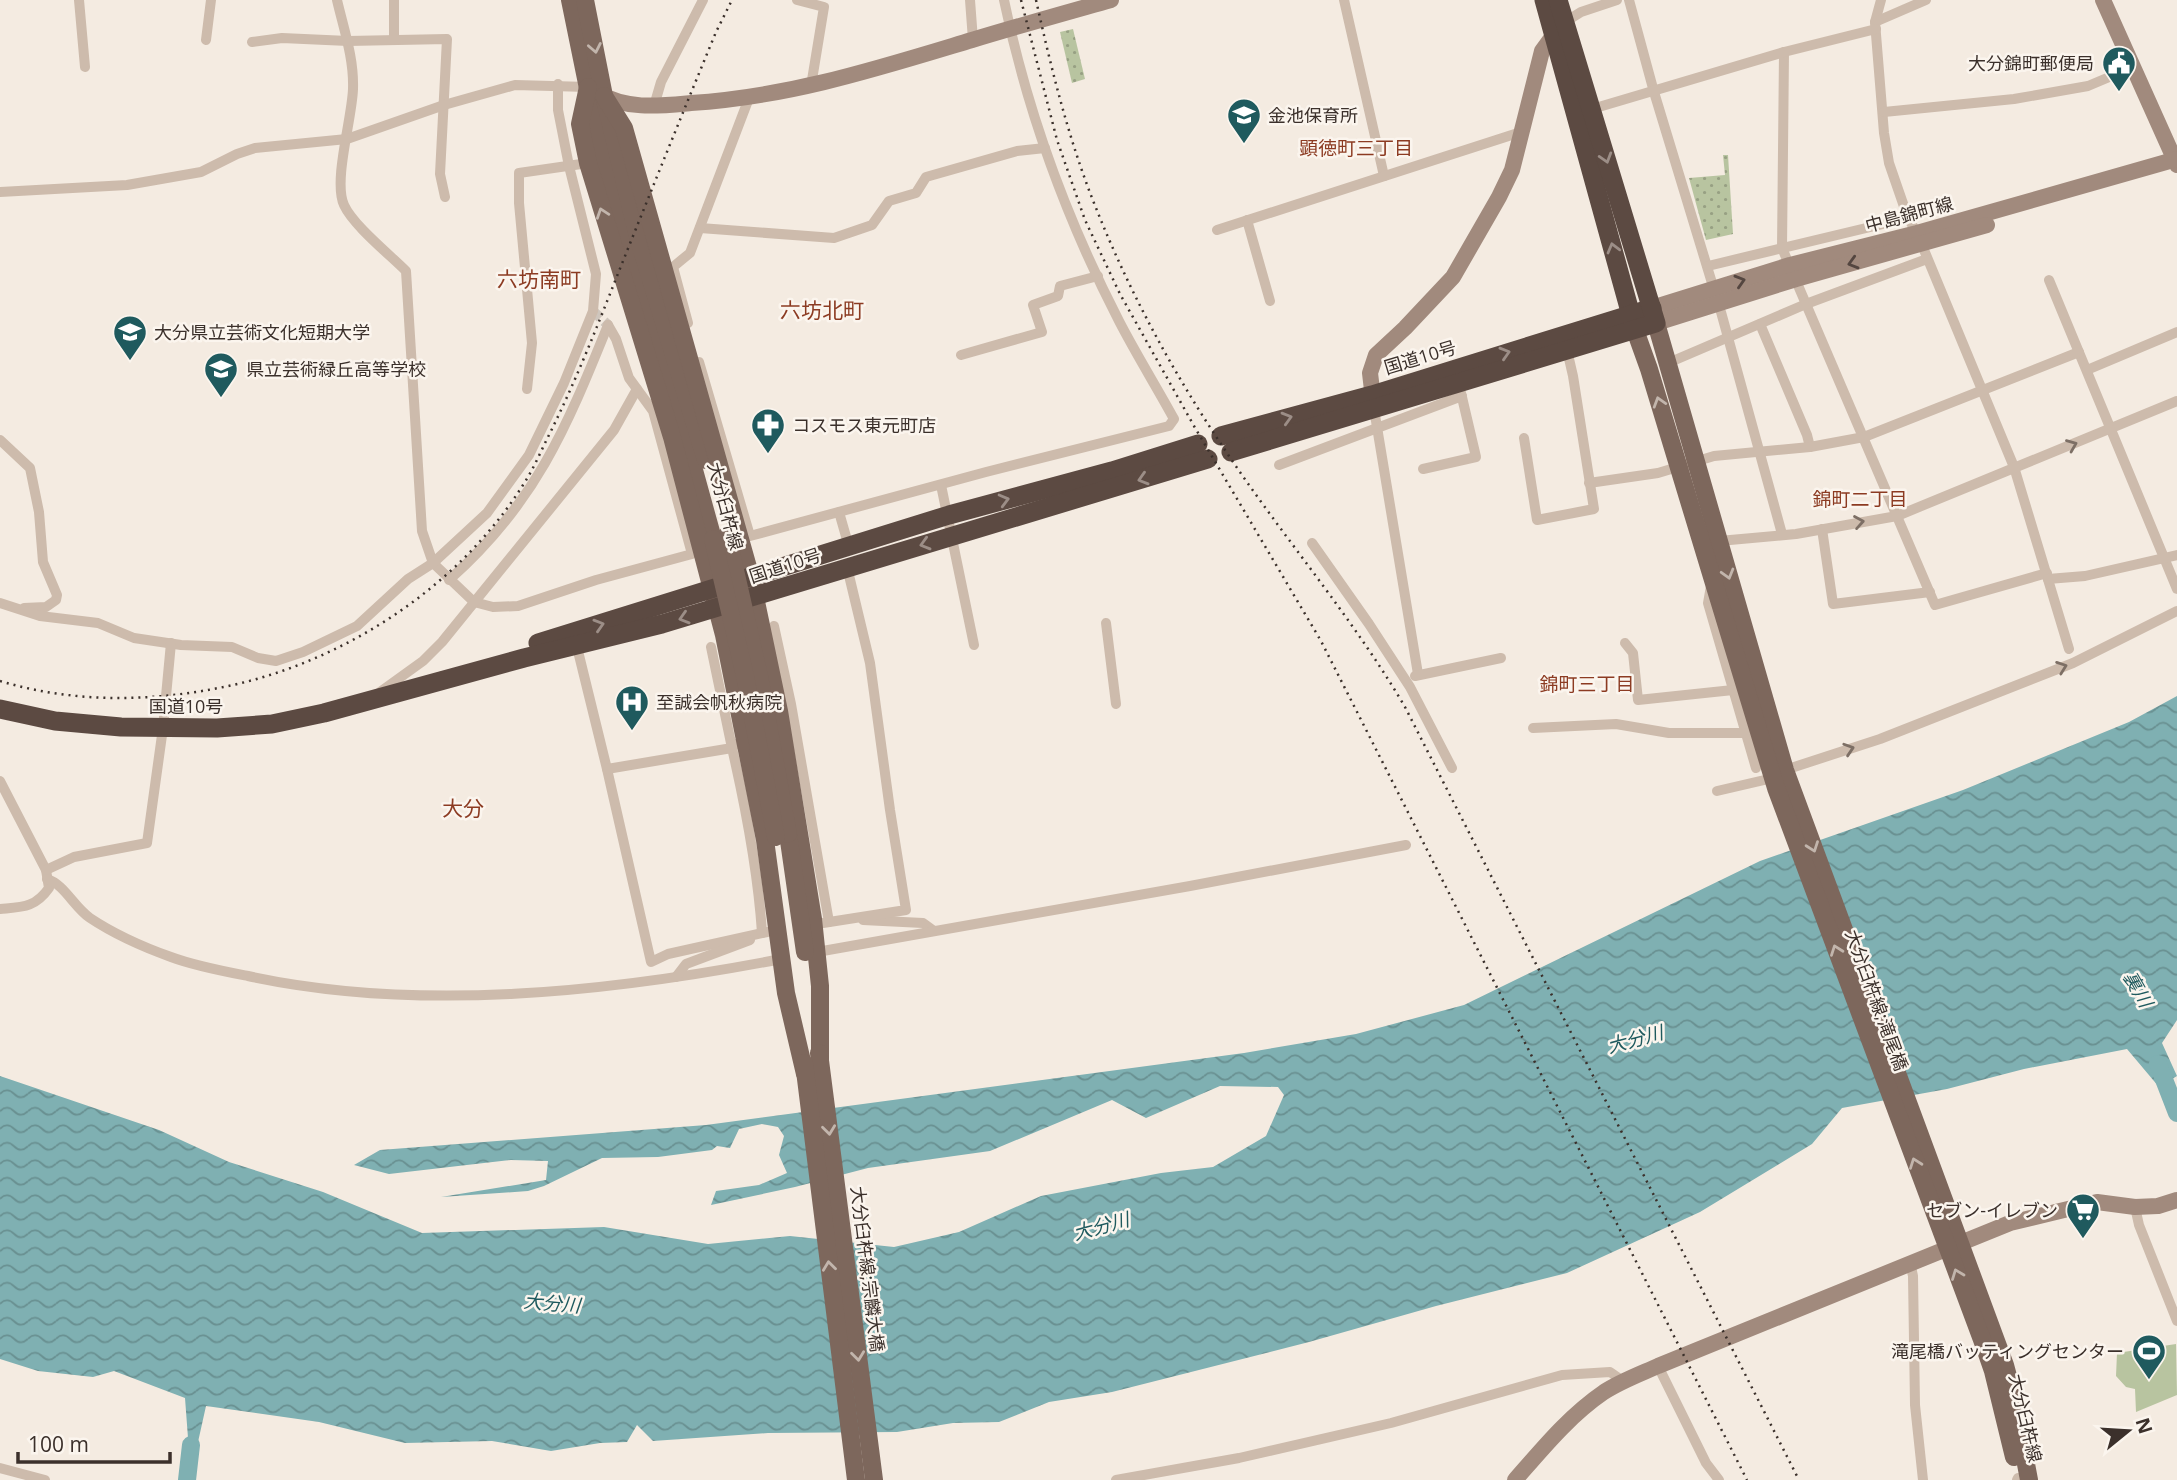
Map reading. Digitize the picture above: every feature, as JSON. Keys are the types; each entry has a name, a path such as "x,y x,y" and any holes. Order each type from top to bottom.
{"highway":[{"path":"1544,0 1560,27 1592,109 1654,316"},
{"path":"1558,0 1560,27 1633,322"},
{"name":"国道10号","path":"1226,444 1654,316"},
{"name":"国道10号","path":"1373,402 1460,390 1633,322"},
{"name":"国道10号","path":"371,699 478,662 753,587 847,567 953,536 1203,451 1112,471 949,515 849,547 753,587"},
{"name":"国道10号","path":"0,709 55,721 121,727 217,728 272,724 324,713 524,658 577,647 715,598"}],"main road":[{"name":"大分臼杵線","path":"570,0 625,240 681,423 720,537"},
{"name":"大分臼杵線","path":"585,0 604,96 638,237 720,537 745,676 782,835 799,961 805,1074 856,1480"},
{"path":"588,87 580,124 587,163 673,437 715,598 765,840 799,961"},
{"path":"604,96 624,128 684,325 785,711 800,831 799,961"},
{"path":"1654,316 1719,541 1781,780"},
{"path":"1633,322 1713,580 1781,780"},
{"name":"大分臼杵線;滝尾橋","path":"1781,780 1954,1245"},
{"name":"大分臼杵線;宗麟大橋","path":"799,961 820,986 820,1062 874,1480"},
{"name":"大分臼杵線","path":"1954,1245 2005,1365 2014,1395 2021,1480"}],"street":[{"path":"79,0 85,67"},
{"path":"206,40 211,0"},
{"path":"337,0 348,41 353,89 339,183 342,202 349,215 406,271 422,531 433,563 449,580 474,602 493,607 518,606 596,580 692,554 660,430 653,411 629,378 616,339 608,325 563,432 538,478 491,540 449,580"},
{"path":"394,0 394,40"},
{"path":"654,106 661,82 703,0"},
{"path":"797,0 824,8 811,86"},
{"path":"970,0 973,40"},
{"path":"749,98 690,253 673,267 684,325 750,536 1169,426 1174,419 1119,321 1045,148 1004,0"},
{"path":"0,192 127,185 201,172 255,148 347,139 444,105 515,85 588,87 604,96 632,105 654,106 749,98 811,86 1111,0"},
{"path":"1344,0 1384,176"},
{"path":"1418,674 1370,373 1376,355 1453,277 1503,188 1512,170 1542,51 1560,27 1581,12 1617,0"},
{"path":"1629,0 1712,283"},
{"path":"1881,0 1875,25 1889,163 1908,218 1922,245 2014,467 2068,649"},
{"path":"1592,109 1875,25 1926,0"},
{"path":"2103,0 2176,163"},
{"path":"252,43 282,38 348,41 447,39 440,174 445,197"},
{"path":"1784,52 1782,248 1935,605 2047,576 2085,576 2177,555"},
{"path":"1884,112 2014,99 2088,86 2133,67"},
{"path":"0,603 40,616 98,623 134,638 232,647 265,660 276,661 357,626 408,579 433,563 487,513 529,454 564,383 593,312 596,274 569,166 558,110 558,85"},
{"path":"1217,230 1521,132"},
{"path":"700,228 834,238 872,225 889,201 916,192 926,177 1017,151 1045,148"},
{"path":"527,389 532,343 519,203 519,173 587,163"},
{"name":"中島錦町線","path":"1654,316 1793,272 1922,245 2176,163"},
{"path":"1708,266 1908,218"},
{"path":"1248,220 1270,301"},
{"path":"1668,363 1806,304 1922,245"},
{"path":"961,355 1042,332 1033,305 1058,296 1059,286 1098,275"},
{"path":"2049,280 2175,590 2177,589"},
{"path":"1721,312 1782,534"},
{"path":"1760,324 1810,447"},
{"path":"2087,370 2177,332"},
{"path":"1524,438 1537,520 1594,509 1567,350"},
{"path":"1589,483 1658,473 1714,456 1810,447 1864,437 2079,352"},
{"path":"371,699 423,661 474,602 614,430 637,389"},
{"path":"1279,465 1377,429 1460,390 1476,457 1423,469"},
{"path":"1719,541 1796,534 1897,516 2177,401"},
{"path":"0,440 30,468 39,512 43,562 57,598 53,604 46,607 18,609"},
{"path":"941,485 974,645"},
{"path":"839,512 849,547"},
{"path":"1822,529 1833,604 1930,592"},
{"path":"1312,543 1406,681 1452,768"},
{"path":"774,626 785,711 826,922 906,910 870,663 847,567"},
{"path":"1713,580 1708,603 1756,768"},
{"path":"1717,791 1781,780 2073,663 2177,611"},
{"path":"1106,623 1116,704"},
{"path":"46,875 74,857 147,843 163,728 171,643"},
{"path":"1625,643 1633,653 1637,700 1732,690"},
{"path":"577,647 651,962 668,954 767,932 686,964 676,977"},
{"path":"711,647 747,818 760,900 762,933"},
{"path":"1406,681 1418,674 1501,658"},
{"path":"1533,728 1616,724 1669,733 1745,733"},
{"path":"607,769 732,748 745,734"},
{"path":"0,782 46,875 49,888 41,900 25,907 0,909"},
{"path":"46,875 63,888 71,901 88,917 135,942 172,957 277,982 343,991 449,995 555,990 799,961 934,932 1406,845"},
{"path":"854,917 869,922 923,923 934,932"},
{"path":"1515,1480 1558,1431 1604,1392 1658,1366 2010,1223 2097,1202 2158,1206 2177,1200"},
{"path":"2135,1206 2139,1225 2177,1321"},
{"path":"1910,1262 1913,1276 1916,1430 1923,1480"},
{"path":"1658,1366 1706,1463 1719,1480"},
{"path":"1116,1480 1239,1458 1391,1423 1562,1375 1610,1372 1623,1381"},
{"path":"0,1468 45,1480"}],"green space":[{"path":"1073,29 1085,79 1072,83 1060,32"},
{"path":"1723,155 1728,155 1733,234 1706,240 1689,178 1725,175"},
{"name":"滝尾橋バッティングセンター","path":"2176,1344 2177,1395 2136,1412 2135,1389 2126,1387 2116,1376 2117,1353"}],"water":[{"name":"大分川","path":"2177,696 2177,1020 2162,1043 2177,1076 2159,1087 2127,1049 2024,1069 1947,1089 1842,1108 1812,1144 1700,1212 1567,1273 1112,1392 1049,1402 999,1422 953,1423 897,1432 768,1433 653,1441 637,1425 627,1442 600,1443 551,1451 492,1441 405,1443 319,1422 206,1406 192,1469 184,1468 188,1438 185,1398 114,1371 93,1377 38,1371 0,1359 0,1076 159,1130 229,1162 323,1192 422,1233 604,1227 708,1244 790,1236 894,1247 959,1232 1041,1196 1161,1173 1213,1167 1266,1136 1284,1095 1278,1087 1220,1086 1146,1118 1112,1100 990,1151 868,1168 711,1205 716,1191 759,1185 787,1173 779,1155 784,1136 778,1127 762,1124 739,1129 730,1148 717,1146 712,1150 658,1157 602,1158 528,1191 441,1197 546,1180 548,1161 511,1160 389,1174 354,1165 380,1150 706,1125 1244,1053 1356,1034 1464,1005 1760,861 1963,790 2129,722"}],"waterway":[{"name":"裏川","path":"2158,1064 2177,1113"},
{"path":"187,1480 191,1445"}],"tunnel":[{"path":"593,311 608,325"}],"railway":[{"path":"0,681 58,694 116,698 175,695 233,685 318,657 358,637 433,586 467,555 497,522 523,485 558,417 716,32 732,0"},
{"path":"1021,0 1057,140 1085,220 1120,294 1194,426 1321,641 1747,1480"},
{"path":"1036,0 1070,135 1111,244 1139,304 1187,391 1223,447 1362,640 1405,707 1799,1480"}],"place":[{"name":"大分錦町郵便局","path":"2119,93"},
{"name":"金池保育所","path":"1244,145"},
{"name":"大分県立芸術文化短期大学","path":"130,362"},
{"name":"県立芸術緑丘高等学校","path":"221,399"},
{"name":"コスモス東元町店","path":"768,455"},
{"name":"至誠会帆秋病院","path":"632,732"},
{"name":"セブン-イレブン","path":"2083,1240"},
{"name":"滝尾橋バッティングセンター","path":"2149,1381"}],"district":[{"name":"顕徳町三丁目","path":"1356,148"},
{"name":"六坊南町","path":"539,279"},
{"name":"六坊北町","path":"822,310"},
{"name":"錦町二丁目","path":"1860,499"},
{"name":"錦町三丁目","path":"1587,684"},
{"name":"大分","path":"463,808"}]}
